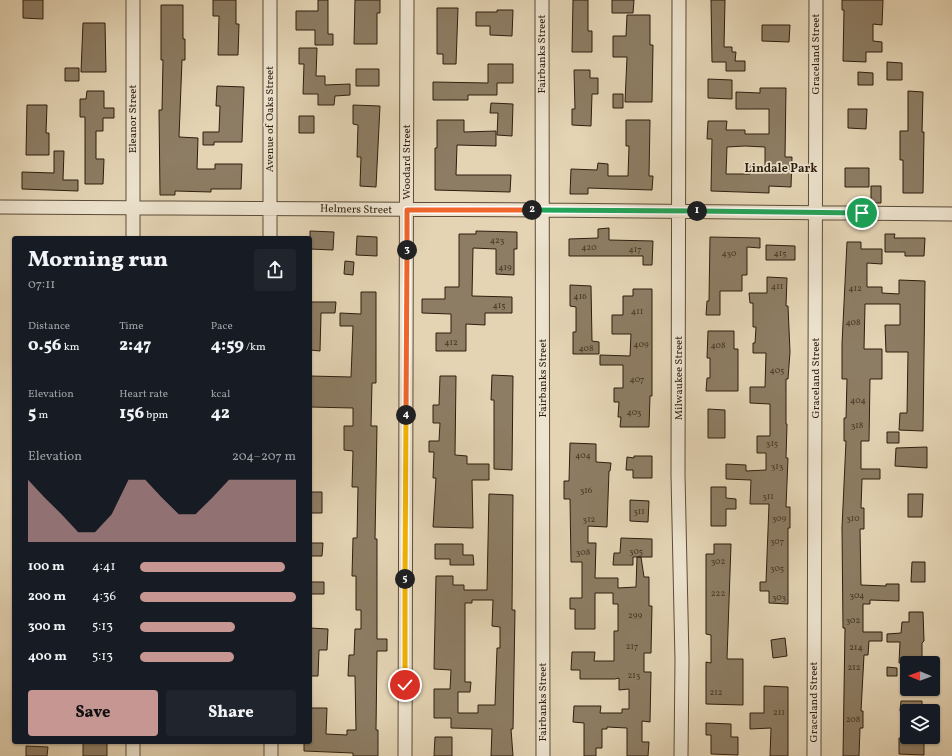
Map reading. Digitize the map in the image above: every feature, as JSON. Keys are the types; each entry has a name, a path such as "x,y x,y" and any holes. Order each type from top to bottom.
{"street":[{"name":"Eleanor Street","path":"133,0 133,236"},
{"name":"Avenue of Oaks Street","path":"270,0 270,236"},
{"name":"Woodard Street","path":"404,756 407,0"},
{"name":"Fairbanks Street","path":"542,0 543,756"},
{"name":"Milwaukee Street","path":"679,0 678,484 682,660 681,756"},
{"name":"Graceland Street","path":"814,756 816,0"},
{"name":"Helmers Street","path":"0,208 542,210 952,214"},
{"path":"133,744 133,756"},
{"path":"271,744 271,756"}],"building":[{"path":"23,0 43,0 43,19 23,18"},
{"path":"213,0 236,0 236,24 239,24 238,55 218,55 219,16 213,16"},
{"path":"318,0 328,0 328,34 333,34 333,45 315,45 315,30 296,30 296,11 318,11"},
{"path":"355,0 380,0 380,13 377,13 377,44 354,44"},
{"path":"573,0 588,0 588,31 592,31 592,52 572,52"},
{"path":"612,0 634,0 633,13 612,13"},
{"path":"711,0 725,0 724,47 732,47 732,52 736,52 735,61 745,61 745,71 726,71 726,62 712,62"},
{"path":"842,0 883,0 882,25 873,24 873,41 882,42 882,52 866,52 866,62 843,61 844,10 842,10"},
{"path":"161,5 183,5 183,39 185,39 185,60 182,60 179,137 198,138 197,169 215,169 215,164 242,164 241,189 211,189 211,192 175,191 175,195 160,195 159,110 162,110 163,60 161,60"},
{"path":"437,8 458,8 456,64 443,64 443,54 437,54"},
{"path":"497,10 513,10 512,36 490,35 490,26 476,26 476,12 497,12"},
{"path":"627,15 650,15 650,45 653,45 652,102 625,102 627,57 613,57 613,36 626,36"},
{"path":"83,23 105,23 106,72 81,72"},
{"path":"762,25 790,25 789,42 762,41"},
{"path":"299,48 317,48 316,76 325,76 325,85 350,84 350,95 335,96 334,105 318,105 318,94 303,94 304,64 299,64"},
{"path":"887,62 902,63 902,80 887,80"},
{"path":"488,64 513,64 513,83 497,83 497,95 468,95 468,100 433,100 433,82 488,83"},
{"path":"65,68 79,68 79,81 65,81"},
{"path":"356,69 379,69 379,86 356,86"},
{"path":"574,70 590,70 590,78 598,78 598,94 592,94 591,126 572,125 572,109 575,109"},
{"path":"858,72 873,73 873,85 858,85"},
{"path":"708,79 732,80 732,99 708,98"},
{"path":"217,86 244,87 242,142 214,142 214,145 203,145 203,132 219,132 220,106 216,106"},
{"path":"760,88 786,88 785,157 792,157 791,187 769,186 769,193 711,191 712,139 707,139 708,121 727,121 726,130 745,130 745,134 769,134 769,109 736,109 736,92 760,93","holes":["727,147 765,147 765,166 750,166 750,174 726,174"]},
{"path":"87,91 104,91 104,108 114,108 114,118 103,118 103,131 96,131 96,159 104,159 103,184 85,184 85,117 80,117 80,99 86,99"},
{"path":"908,91 923,92 923,193 903,193 903,160 900,160 900,131 908,131"},
{"path":"613,94 623,94 623,108 613,108"},
{"path":"491,103 513,104 512,136 497,135 498,113 490,113"},
{"path":"27,105 47,105 46,133 49,133 49,155 26,155"},
{"path":"353,105 380,106 376,187 360,186 361,157 357,157 358,125 353,124"},
{"path":"848,109 867,109 866,129 848,128"},
{"path":"299,116 314,116 314,133 299,133"},
{"path":"437,120 464,120 464,132 496,131 496,146 457,145 456,175 511,175 510,192 435,190"},
{"path":"626,120 650,120 649,176 653,176 652,190 588,188 588,194 570,194 571,169 597,170 598,163 608,164 608,176 628,176 629,146 626,146"},
{"path":"54,151 64,151 63,180 78,180 78,191 22,189 22,172 54,173"},
{"path":"845,168 869,168 869,187 845,187"},
{"path":"871,186 881,186 881,203 871,203"},
{"path":"609,228 609,240 653,241 652,265 643,265 643,256 569,256 569,239 598,238 598,229"},
{"path":"310,231 334,232 333,250 312,249 312,236 310,236"},
{"path":"476,231 517,232 517,249 514,249 514,275 496,274 496,249 473,248 472,296 512,297 512,313 485,313 485,325 466,324 466,351 436,351 436,333 451,333 451,314 422,313 422,299 445,299 445,287 459,287 459,234 476,234"},
{"path":"885,234 895,234 894,238 925,238 924,256 905,256 905,252 885,252"},
{"path":"357,236 377,237 377,256 356,255"},
{"path":"710,237 760,238 760,248 747,247 747,275 742,275 742,291 720,291 720,315 706,315 707,301 709,301"},
{"path":"847,242 861,242 861,249 882,249 882,264 867,263 867,287 882,287 882,293 899,294 899,280 925,281 923,431 899,430 900,413 907,413 908,352 886,352 885,325 900,325 900,304 865,304 864,349 882,349 882,379 870,379 869,441 861,441 861,469 880,469 880,479 862,479 861,508 864,508 864,529 860,529 861,585 886,586 886,584 899,584 899,601 870,600 870,604 863,604 863,632 882,632 882,641 869,641 868,655 864,655 861,711 863,711 863,728 860,728 859,756 843,756 845,628 843,628 842,528 846,441 844,441 844,418 846,418 847,379 842,379 842,344"},
{"path":"766,245 795,246 795,260 766,260"},
{"path":"345,261 354,262 353,275 344,274"},
{"path":"767,277 787,278 786,306 788,306 790,352 788,379 786,379 786,458 788,458 786,507 790,507 790,528 788,528 788,604 769,603 769,591 760,591 760,582 766,582 769,504 750,504 751,480 726,479 726,464 746,465 746,471 766,470 766,453 757,453 757,436 770,436 770,404 750,403 750,387 765,387 766,353 753,353 756,327 753,327 753,303 750,303 749,293 767,293"},
{"path":"570,285 591,286 592,341 599,342 599,354 573,354 573,332 576,332 576,307 570,306"},
{"path":"633,289 652,289 652,396 650,396 649,427 620,427 621,417 618,417 619,402 614,402 614,388 623,388 623,365 600,365 600,355 630,356 631,334 612,334 612,315 623,315 623,296 633,296"},
{"path":"361,292 376,292 376,383 372,383 371,426 377,426 375,539 377,539 377,639 387,639 387,651 377,651 376,730 378,730 378,756 353,756 353,753 304,751 304,744 312,744 312,708 327,708 326,734 347,735 347,730 356,730 355,676 348,676 349,655 354,655 355,629 361,629 361,610 356,610 356,576 352,576 353,538 357,538 358,487 352,487 353,451 344,450 344,426 353,426 353,408 312,407 312,376 351,377 353,326 340,326 340,313 361,314"},
{"path":"312,302 336,302 335,313 321,313 320,351 312,350"},
{"path":"708,331 734,331 734,349 738,349 738,391 706,391 707,378 710,378 710,358 707,358"},
{"path":"492,375 513,376 512,470 494,469 494,400 491,400"},
{"path":"440,376 456,376 455,455 467,456 467,464 489,464 489,480 472,480 473,528 433,527 436,478 433,478 434,452 429,452 429,441 439,441 440,423 433,423 433,405 439,405"},
{"path":"708,409 725,410 725,438 708,438"},
{"path":"887,432 899,432 899,443 887,443"},
{"path":"570,443 596,444 596,462 611,463 609,471 607,527 588,526 588,543 596,543 595,578 618,578 618,588 636,587 637,557 641,557 644,577 649,577 649,606 652,606 651,653 644,653 644,672 651,672 650,722 642,721 642,742 649,742 648,756 627,756 627,728 607,727 607,729 602,729 602,748 596,748 596,756 584,756 584,723 573,722 574,706 601,706 600,713 622,713 622,709 629,709 629,689 619,690 619,678 580,679 580,670 571,670 572,652 595,652 594,661 614,661 614,631 618,631 618,604 613,604 613,593 595,593 595,629 575,629 575,609 570,609 570,598 582,598 582,562 571,562 570,499 564,499 564,481 569,481"},
{"path":"927,447 927,468 895,466 896,448"},
{"path":"634,456 652,456 652,478 633,478 633,470 626,470 627,457 634,458"},
{"path":"711,487 726,487 726,498 736,499 736,509 726,509 726,526 711,526"},
{"path":"312,492 322,492 322,513 312,513"},
{"path":"489,494 513,495 512,610 515,610 513,729 511,729 513,756 491,756 492,729 451,728 451,718 434,718 434,689 450,689 451,670 434,669 436,576 453,576 453,585 464,585 464,590 487,590","holes":["472,600 493,600 492,626 500,627 500,648 497,648 495,705 478,705 478,713 458,713 458,692 470,692 471,682 465,682 465,603 472,603"]},
{"path":"908,494 923,494 922,517 908,517"},
{"path":"630,500 649,501 648,522 630,521"},
{"path":"621,538 652,539 652,557 633,557 633,565 613,565 614,553 620,553"},
{"path":"312,543 323,543 322,556 312,556"},
{"path":"435,544 463,544 463,555 473,555 474,565 450,565 450,559 435,559"},
{"path":"714,544 731,544 727,659 743,659 743,705 706,704 706,662 711,663 711,635 706,634 706,554 714,554"},
{"path":"912,562 925,562 925,582 911,582"},
{"path":"312,582 324,582 324,594 312,594"},
{"path":"909,612 923,612 924,641 922,643 922,656 900,656 899,663 900,642 887,642 887,634 901,633 902,622 909,622"},
{"path":"312,628 328,629 327,650 319,650 318,676 312,676"},
{"path":"785,638 787,656 773,658 771,640"},
{"path":"887,667 897,668 897,676 887,676"},
{"path":"764,686 788,687 788,756 770,756 771,728 750,729 750,713 764,713"},
{"path":"901,701 922,701 922,704 901,704"},
{"path":"706,723 731,724 731,737 738,737 738,755 711,754 711,735 706,735"},
{"path":"435,737 452,737 452,756 434,756"},
{"path":"899,738 900,744 924,744 924,755 899,754"},
{"path":"83,744 107,744 107,756 83,756"},
{"path":"26,746 48,747 47,756 26,756"}],"district":[{"name":"Lindale Park","path":"781,169"}],"route":[{"path":"405,685 407,210 862,213"}]}
